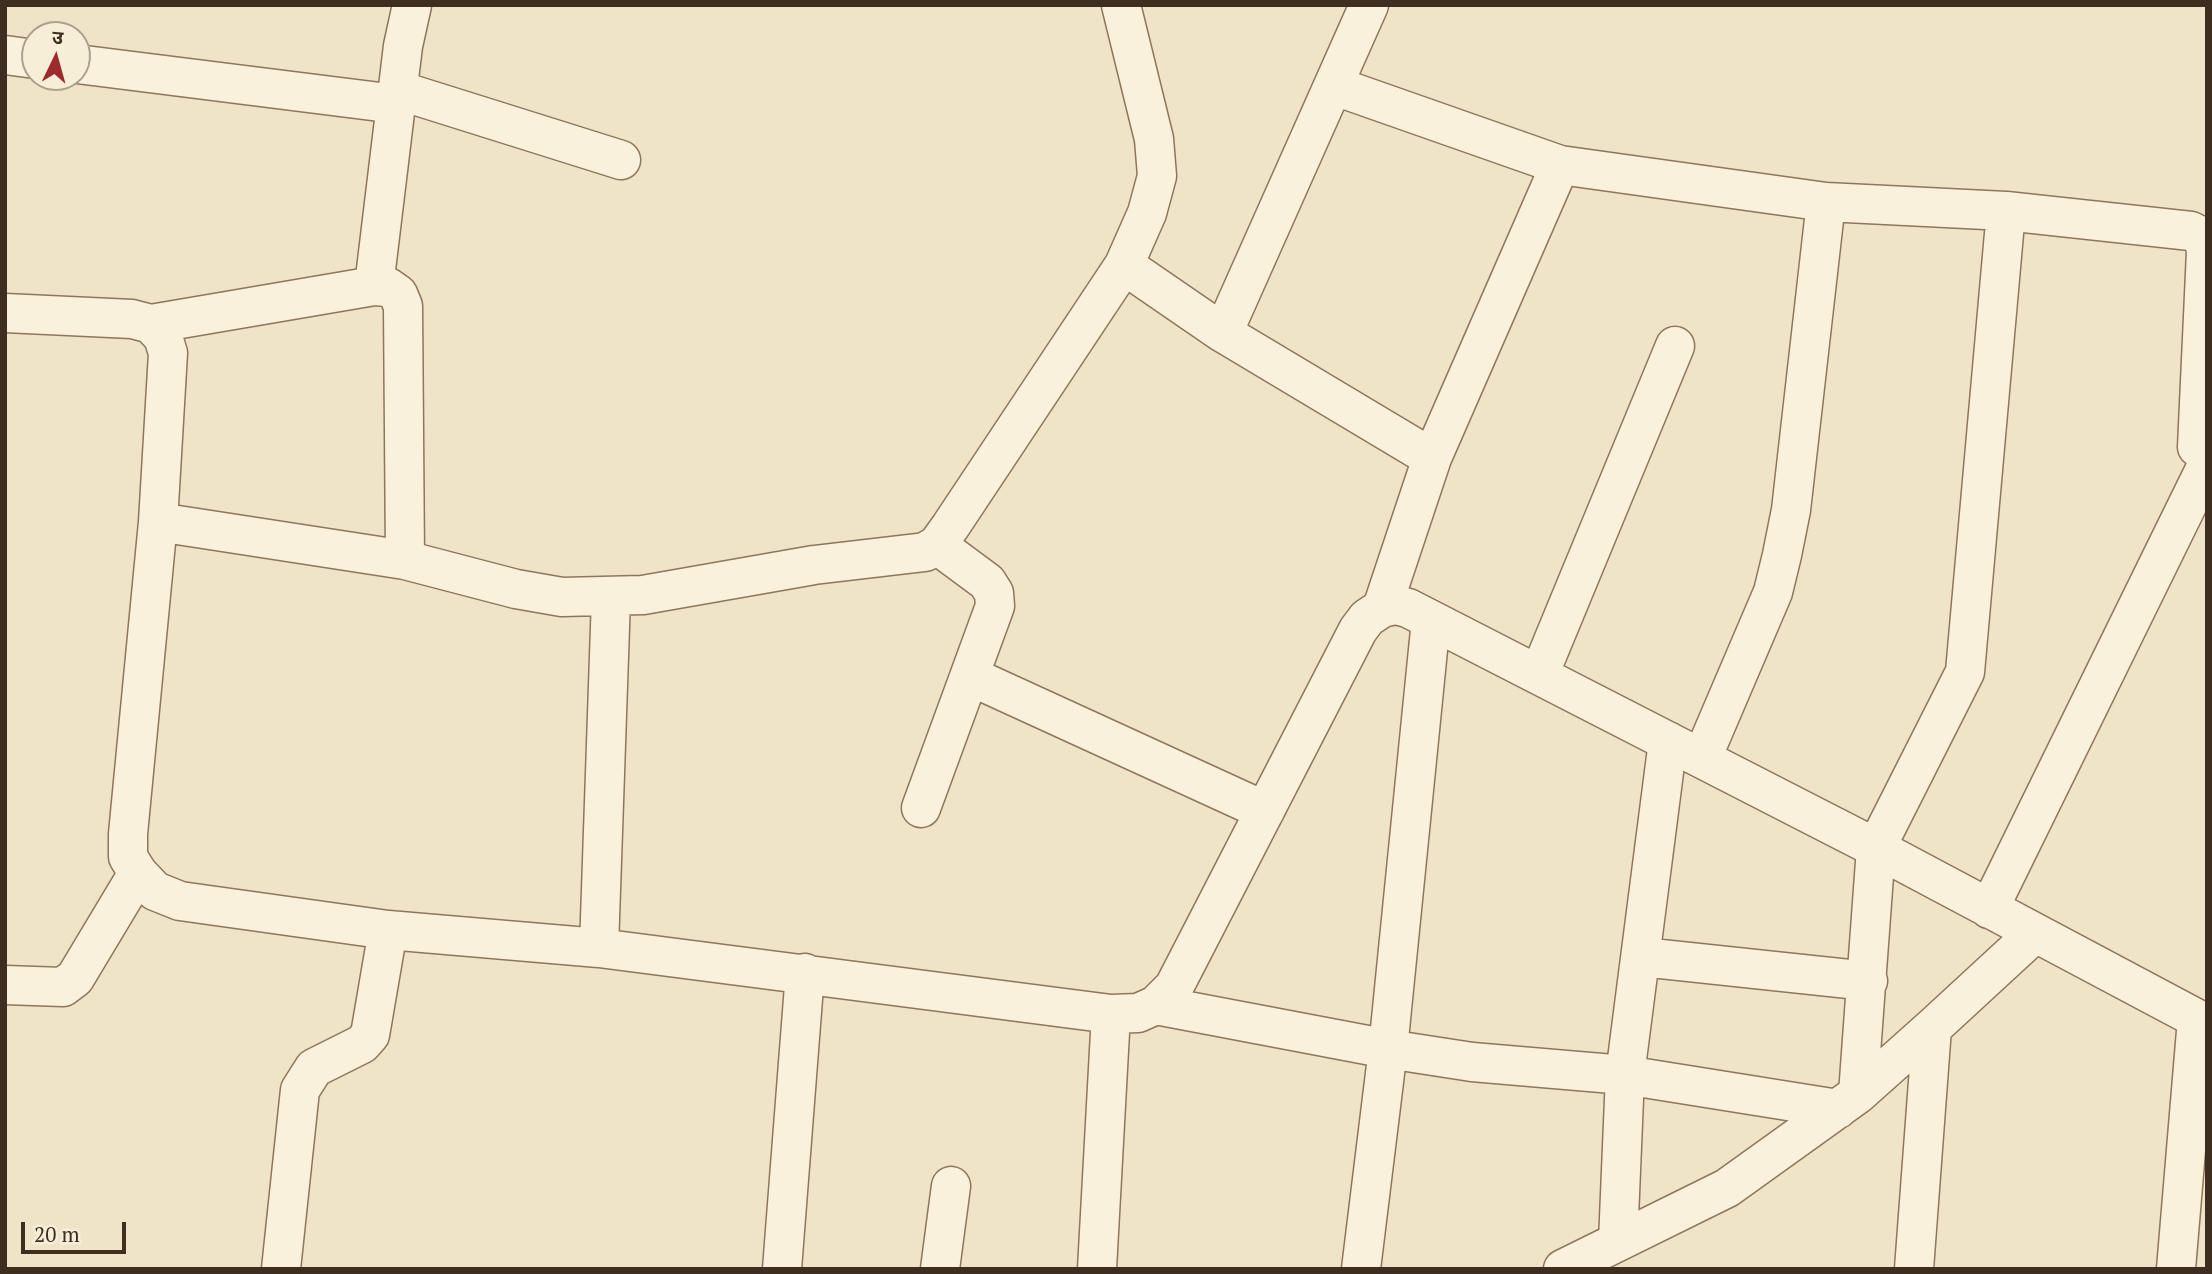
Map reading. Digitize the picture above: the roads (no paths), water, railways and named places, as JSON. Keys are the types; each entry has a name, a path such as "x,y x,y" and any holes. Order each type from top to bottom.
{"street":[{"path":"374,286 397,97 412,5"},
{"path":"1223,333 1369,5"},
{"path":"158,522 405,560 516,589 562,597 611,598 643,595 814,565 925,552 937,545 1124,265 1147,213 1157,176 1154,139 1129,11"},
{"path":"91,65 397,97 621,160"},
{"path":"1335,86 1560,165 1826,202 2006,211 2191,232 2203,237 2206,251 2197,447 2207,448"},
{"path":"1382,608 1432,458 1560,165"},
{"path":"1702,758 1773,592 1782,555 1791,510 1826,202"},
{"path":"1848,1102 1868,981 1876,848 1965,672 2006,211"},
{"path":"1124,265 1223,333 1432,458"},
{"path":"5,313 132,319 151,324 374,286 388,287 398,294 403,306 405,560"},
{"path":"151,324 163,337 168,353 158,522 128,856 138,873 155,891 180,901 388,930 599,948 1111,1014 1138,1013 1156,1005 1174,988 1358,630 1367,618 1382,608 1396,605 1408,608 1702,758 2202,1021 2176,1269"},
{"path":"1539,675 1675,346"},
{"path":"1989,909 2207,465"},
{"path":"921,807 995,606 994,593 987,582 937,545"},
{"path":"599,948 611,598"},
{"path":"1360,1269 1388,1049 1431,620"},
{"path":"970,676 1265,811"},
{"path":"1618,1242 1625,1075 1668,741"},
{"path":"5,985 63,988 75,978 138,873"},
{"path":"281,1269 300,1090 314,1068 362,1044 370,1035 388,930"},
{"path":"1563,1269 1727,1188 1848,1102 2035,933"},
{"path":"1642,957 1868,981"},
{"path":"782,1269 805,973"},
{"path":"1156,1005 1388,1049 1472,1062 1625,1075 1848,1102"},
{"path":"1097,1269 1111,1014"},
{"path":"1914,1269 1932,1028"},
{"path":"940,1269 951,1186"}]}
